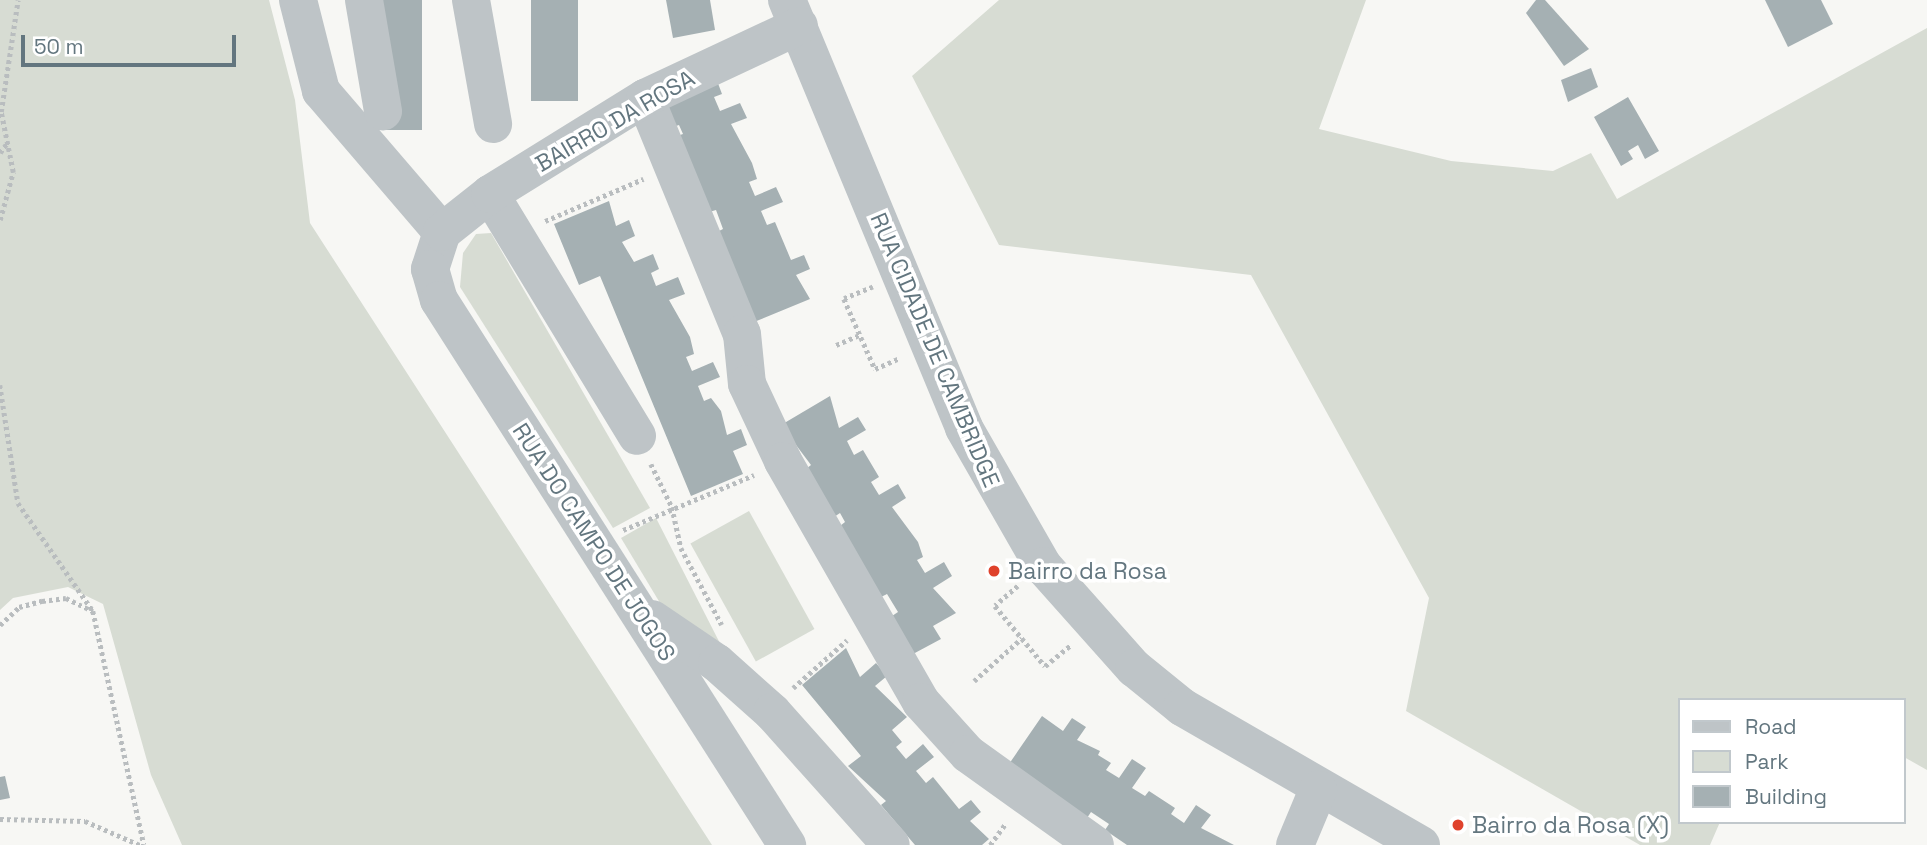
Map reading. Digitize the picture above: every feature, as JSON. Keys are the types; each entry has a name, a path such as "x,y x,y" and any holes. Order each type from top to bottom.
{"street":[{"path":"298,0 321,91 442,232"},
{"path":"364,0 383,111"},
{"path":"471,0 493,124"},
{"name":"BAIRRO DA ROSA","path":"442,232 490,194 645,98 793,13"},
{"name":"RUA CIDADE DE CAMBRIDGE","path":"793,13 964,428 1024,539 1134,668 1182,707 1318,790 1421,845"},
{"path":"645,98 742,334 752,395 783,461 921,702 968,754 1095,845"},
{"path":"490,194 637,436"},
{"name":"RUA DO CAMPO DE JOGOS","path":"442,232 430,269 439,300 787,845"},
{"path":"639,610 717,663 772,712 891,845"},
{"path":"1295,845 1318,790"}],"path":[{"path":"0,220 13,172 1,112 18,0"},
{"path":"0,153 7,143"},
{"path":"551,218 673,166"},
{"path":"845,299 875,369"},
{"path":"836,345 860,335"},
{"path":"0,386 18,503 93,611 142,845"},
{"path":"637,436 672,507 681,548 725,631"},
{"path":"618,533 672,507 752,475"},
{"path":"0,625 19,607 42,601 66,598 93,611"},
{"path":"995,606 1045,666"},
{"path":"974,681 1022,638"},
{"path":"795,686 840,647"},
{"path":"0,819 85,821 142,845"}],"green space":[{"path":"0,0 269,0 295,100 310,223 712,845 182,845 151,775 103,604 68,587 13,598 0,610"},
{"path":"999,0 1366,0 1319,129 1451,161 1553,171 1591,153 1617,199 1927,28 1927,770 1906,758 1906,698 1678,698 1678,824 1719,824 1710,845 1640,845 1406,711 1429,598 1251,275 999,245 912,76"},
{"path":"491,233 650,508 613,528 460,287 463,253 476,234"},
{"path":"749,511 814,629 756,662 690,543"},
{"path":"656,518 728,659 669,618 621,538"}],"building":[{"path":"376,0 422,0 422,130 376,130"},
{"path":"531,0 578,0 578,101 531,101"},
{"path":"666,0 710,0 715,30 673,38"},
{"path":"1536,0 1545,0 1589,49 1564,66 1526,13"},
{"path":"1765,0 1821,0 1833,24 1788,47"},
{"path":"1591,68 1598,87 1568,102 1561,80"},
{"path":"716,78 722,94 714,97 720,111 740,103 747,118 731,124 752,163 757,179 749,182 755,196 776,187 783,202 761,211 767,225 775,222 791,260 804,255 810,269 796,275 810,299 754,322 717,232 723,229 716,210 709,212 677,136 683,134 679,125 673,127 662,101"},
{"path":"1628,97 1659,151 1645,159 1638,145 1628,151 1633,159 1621,166 1594,117"},
{"path":"609,201 616,226 629,220 635,236 622,242 634,262 653,254 659,269 651,273 656,286 678,277 685,294 669,300 690,337 694,354 686,357 692,371 713,362 720,377 698,386 704,401 711,398 721,411 727,435 741,429 747,445 733,451 743,474 691,496 600,276 579,285 554,224"},
{"path":"830,396 839,428 858,417 866,430 847,441 854,455 863,450 879,477 871,482 879,495 898,484 906,498 892,507 918,542 923,557 917,560 925,573 944,562 952,576 933,588 956,613 933,626 941,639 913,654 892,616 898,612 887,594 881,597 840,526 845,522 840,513 834,517 806,469 811,465 781,425"},
{"path":"846,648 860,677 876,663 887,676 875,686 907,717 892,730 902,742 896,747 906,759 923,744 934,757 916,771 926,783 933,777 959,809 971,800 981,812 970,821 989,839 982,845 915,845 881,805 886,801 848,766 861,756 802,685"},
{"path":"1042,716 1063,731 1072,718 1086,727 1077,740 1100,751 1098,755 1111,763 1106,770 1119,778 1132,759 1146,768 1132,788 1145,796 1149,791 1175,808 1171,814 1184,823 1196,805 1211,815 1201,828 1234,845 1127,845 1105,830 1109,824 1091,812 1087,818 1009,764"},
{"path":"5,776 10,798 0,800 0,777"}],"place":[{"name":"Bairro da Rosa","path":"994,571"},
{"name":"Bairro da Rosa (X)","path":"1458,825"}]}
